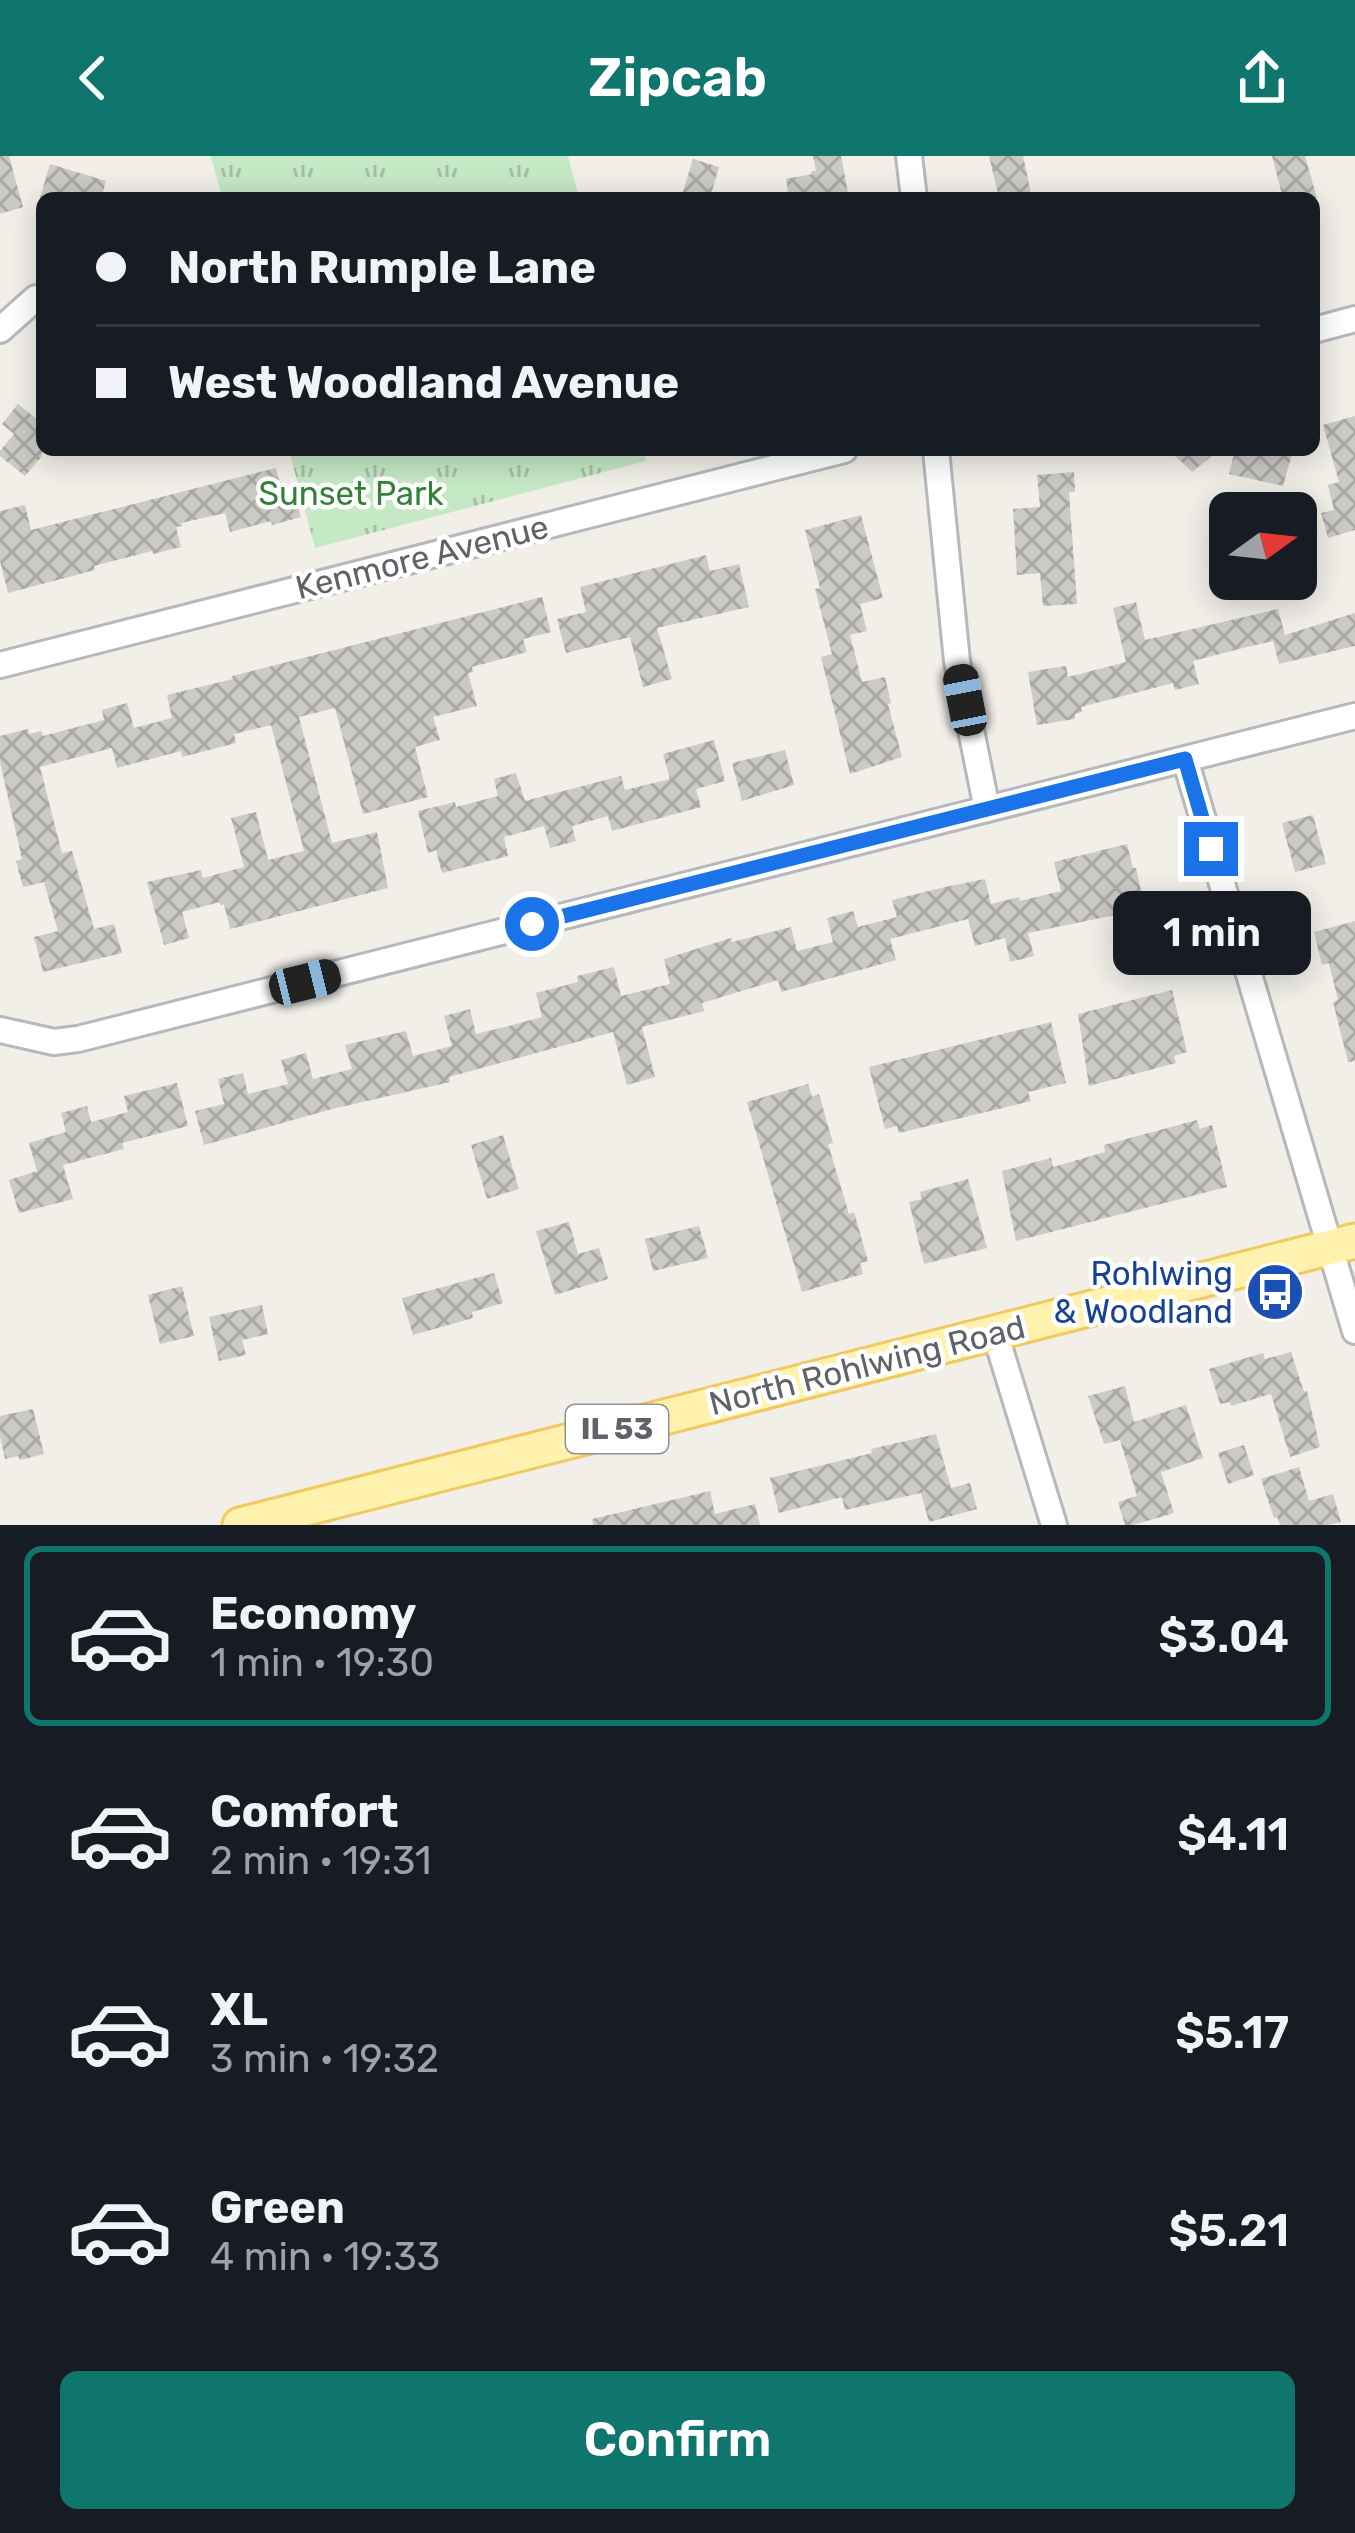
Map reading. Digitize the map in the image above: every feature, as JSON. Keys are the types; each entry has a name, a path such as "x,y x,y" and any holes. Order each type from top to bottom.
{"main road":[{"name":"North Rohlwing Road","path":"240,1525 1342,1245"}],"street":[{"path":"909,156 913,192"},
{"path":"0,331 36,298"},
{"path":"1320,328 1355,319"},
{"name":"Kenmore Avenue","path":"0,665 820,456"},
{"path":"937,456 957,661 987,809"},
{"path":"0,1030 54,1042 78,1040 1355,716"},
{"path":"1185,759 1342,1245 1355,1331"},
{"path":"995,1333 1054,1525"}],"green space":[{"path":"211,156 568,156 577,192 220,192"},
{"name":"Sunset Park","path":"291,456 645,456 646,461 315,548"}],"building":[{"path":"0,156 9,156 23,207 0,214"},
{"path":"813,156 841,156 848,192 788,192 786,179 816,171"},
{"path":"989,156 1023,156 1031,192 998,192"},
{"path":"1272,156 1305,156 1315,192 1281,192"},
{"path":"693,159 719,167 712,192 683,192"},
{"path":"50,164 106,181 103,192 42,192"},
{"path":"18,404 36,418 36,456 42,456 25,476 0,456 14,434 2,424"},
{"path":"1355,416 1355,530 1328,538 1321,513 1334,510 1328,485 1339,482 1323,425"},
{"path":"1175,456 1212,456 1192,472"},
{"path":"1234,456 1291,456 1283,486 1229,474"},
{"path":"276,468 282,493 294,490 301,517 230,532 225,513 181,523 176,527 181,547 94,566 95,570 8,593 0,561 0,511 25,505 31,530"},
{"path":"1074,472 1075,492 1069,492 1077,604 1043,606 1040,573 1017,575 1013,509 1040,507 1037,475"},
{"path":"861,515 883,598 860,604 867,631 850,635 862,682 885,677 902,757 850,774 821,657 832,654 805,530"},
{"path":"706,555 710,571 739,564 749,607 657,628 672,679 643,687 630,637 566,653 557,619 586,612 580,587"},
{"path":"542,597 551,632 523,639 527,652 472,667 473,672 468,673 477,706 433,717 440,740 415,747 428,797 363,814 335,708 299,717 332,843 377,832 388,888 230,929 220,902 182,912 189,938 164,945 147,882 201,870 203,878 244,867 231,818 256,812 268,860 304,851 271,725 234,734 236,743 182,757 181,751 117,768 112,748 40,767 62,853 72,851 94,929 114,924 122,953 43,972 34,937 58,931 44,882 23,887 16,861 22,859 0,762 0,736 28,729 29,734 41,731 43,736 104,720 102,710 127,703 134,728 172,718 167,695"},
{"path":"1136,602 1145,640 1278,609 1285,635 1355,613 1355,646 1279,664 1273,641 1243,648 1193,661 1199,684 1175,690 1173,683 1081,707 1075,719 1037,725 1028,672 1066,666 1068,677 1126,662 1113,608"},
{"path":"714,740 725,781 696,789 701,807 612,831 608,816 572,826 576,841 550,848 544,826 504,837 508,856 442,873 436,850 428,853 418,811 498,796 494,779 516,773 525,801 621,776 625,790 670,779 663,754"},
{"path":"785,750 794,785 742,801 732,763"},
{"path":"1313,815 1326,864 1295,872 1282,823"},
{"path":"1127,844 1148,922 1119,929 1115,915 1028,933 1034,956 1010,962 1005,938 975,946 968,919 890,939 896,960 781,992 778,980 702,1003 704,1011 642,1027 655,1077 627,1085 613,1032 449,1077 450,1082 204,1145 195,1111 224,1104 218,1079 243,1073 248,1094 288,1084 281,1060 306,1053 313,1079 352,1069 345,1045 406,1031 413,1056 452,1046 444,1016 470,1009 476,1034 505,1027 542,1017 536,993 578,982 577,976 614,967 621,996 670,984 664,959 731,938 732,942 791,927 797,951 833,942 827,918 853,911 858,927 897,917 892,900 945,887 985,879 991,904 1061,891 1054,862"},
{"path":"1355,921 1355,1061 1348,1062 1329,963 1322,965 1314,932"},
{"path":"1172,990 1187,1052 1174,1056 1176,1063 1089,1086 1078,1014"},
{"path":"1051,1022 1066,1083 1028,1092 1031,1101 899,1133 897,1126 885,1129 869,1067"},
{"path":"177,1083 188,1126 63,1165 73,1199 19,1213 9,1180 37,1171 29,1143 66,1132 61,1113 87,1106 91,1122 128,1112 124,1096"},
{"path":"808,1084 812,1097 819,1094 833,1143 828,1144 868,1261 860,1263 863,1274 802,1292 747,1102"},
{"path":"1197,1120 1200,1129 1212,1125 1227,1187 1016,1241 1002,1171 1051,1158 1053,1167 1105,1152 1104,1145"},
{"path":"503,1135 519,1189 487,1199 471,1145"},
{"path":"968,1179 987,1248 924,1264 909,1202 922,1199 920,1192"},
{"path":"569,1222 578,1254 599,1248 608,1279 555,1295 536,1231"},
{"path":"699,1226 708,1258 653,1271 645,1239"},
{"path":"494,1273 503,1303 472,1312 473,1318 413,1335 402,1298"},
{"path":"182,1286 194,1336 160,1344 148,1295"},
{"path":"262,1305 268,1334 242,1340 246,1355 219,1361 209,1317"},
{"path":"1291,1352 1307,1391 1320,1447 1290,1457 1271,1394 1231,1406 1230,1402 1220,1404 1209,1369 1263,1353 1265,1359"},
{"path":"1125,1386 1134,1422 1186,1405 1203,1458 1161,1472 1174,1513 1133,1525 1125,1525 1118,1502 1137,1496 1120,1440 1104,1444 1088,1396"},
{"path":"33,1409 44,1454 5,1459 0,1416"},
{"path":"936,1434 951,1488 970,1483 977,1509 929,1522 921,1493 845,1510 842,1497 779,1513 770,1478"},
{"path":"1244,1445 1254,1475 1228,1484 1218,1453"},
{"path":"1299,1467 1309,1501 1333,1494 1341,1522 1280,1525 1274,1518 1261,1479"},
{"path":"710,1491 715,1514 755,1504 760,1525 593,1525 592,1519"}],"place":[{"name":"Rohlwing & Woodland","path":"1275,1292"}],"route":[{"path":"532,924 1185,759 1211,849"}]}
